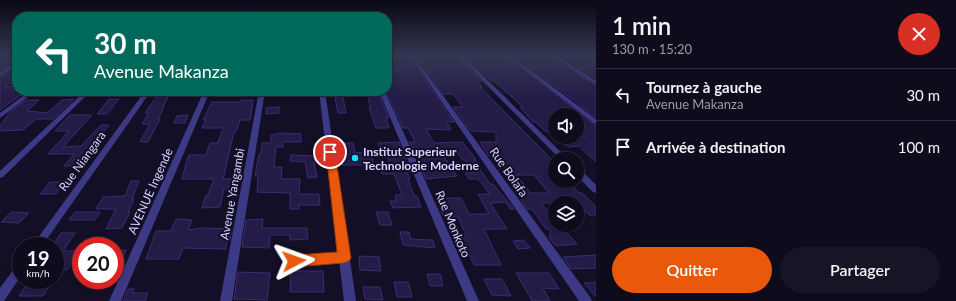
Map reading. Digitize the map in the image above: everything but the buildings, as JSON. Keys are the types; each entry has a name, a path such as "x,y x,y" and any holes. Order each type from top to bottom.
{"street":[{"name":"Rue Bolafa","path":"422,70 586,301"},
{"path":"474,70 557,152"},
{"path":"528,70 596,122"},
{"path":"576,70 596,83"},
{"path":"0,116 26,96"},
{"path":"0,175 83,96"},
{"name":"Rue Niangara","path":"43,237 144,96"},
{"name":"AVENUE Ingende","path":"115,301 205,96"},
{"name":"Avenue Yangambi","path":"226,301 261,96"},
{"path":"323,96 350,301"},
{"name":"Rue Monkoto","path":"384,96 473,301"},
{"path":"584,179 596,190"},
{"path":"0,297 12,280"}],"lane":[{"path":"294,261 344,258"}],"place":[{"name":"Institut Superieur Technologie Moderne","path":"355,158"}],"route":[{"path":"294,261 344,258 330,152"}]}
